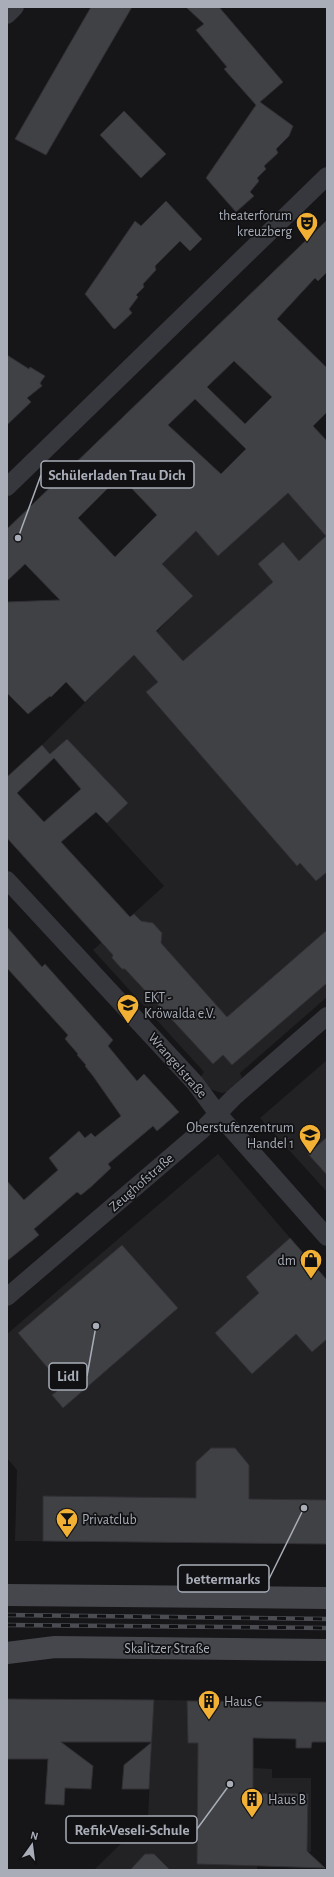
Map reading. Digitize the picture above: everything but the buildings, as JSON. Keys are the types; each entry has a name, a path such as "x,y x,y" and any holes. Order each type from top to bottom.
{"main road":[{"path":"7,1594 327,1598"},
{"name":"Skalitzer Straße","path":"7,1653 55,1647 327,1650"}],"street":[{"path":"7,15 15,7"},
{"path":"7,487 327,176"},
{"name":"Wrangelstraße","path":"7,880 103,986 118,998 195,1083 218,1114 327,1237"},
{"name":"Zeughofstraße","path":"7,1297 218,1114 234,1097 327,1016"}],"shaded area":[{"path":"327,462 327,997 240,1073 242,1078 226,1092 222,1093 210,1089 200,1078 204,1072 93,950 164,886 78,792 81,788 42,745 192,597 162,564 232,493"},
{"name":"Oberstufenzentrum Handel 1","path":"327,1060 327,1192 260,1118"},
{"path":"218,1154 327,1281 327,1544 15,1541 17,1470 7,1458 7,1334"},
{"path":"154,1700 233,1701 232,1749 253,1768 272,1769 272,1778 311,1778 311,1852 280,1852 257,1866 257,1870 94,1870 148,1817"}],"railway":[{"path":"7,1615 327,1619"},
{"path":"7,1625 327,1628"}],"place":[{"name":"theaterforum kreuzberg","path":"307,242"},
{"name":"Schülerladen Trau Dich","path":"18,538"},
{"name":"EKT - Kröwalda e.V.","path":"128,1024"},
{"name":"Oberstufenzentrum Handel 1","path":"310,1154"},
{"name":"dm","path":"311,1280"},
{"name":"Lidl","path":"96,1326"},
{"name":"bettermarks","path":"304,1508"},
{"name":"Privatclub","path":"67,1538"},
{"name":"Haus C","path":"209,1720"},
{"name":"Refik-Veseli-Schule","path":"230,1784"},
{"name":"Haus B","path":"252,1818"}]}
